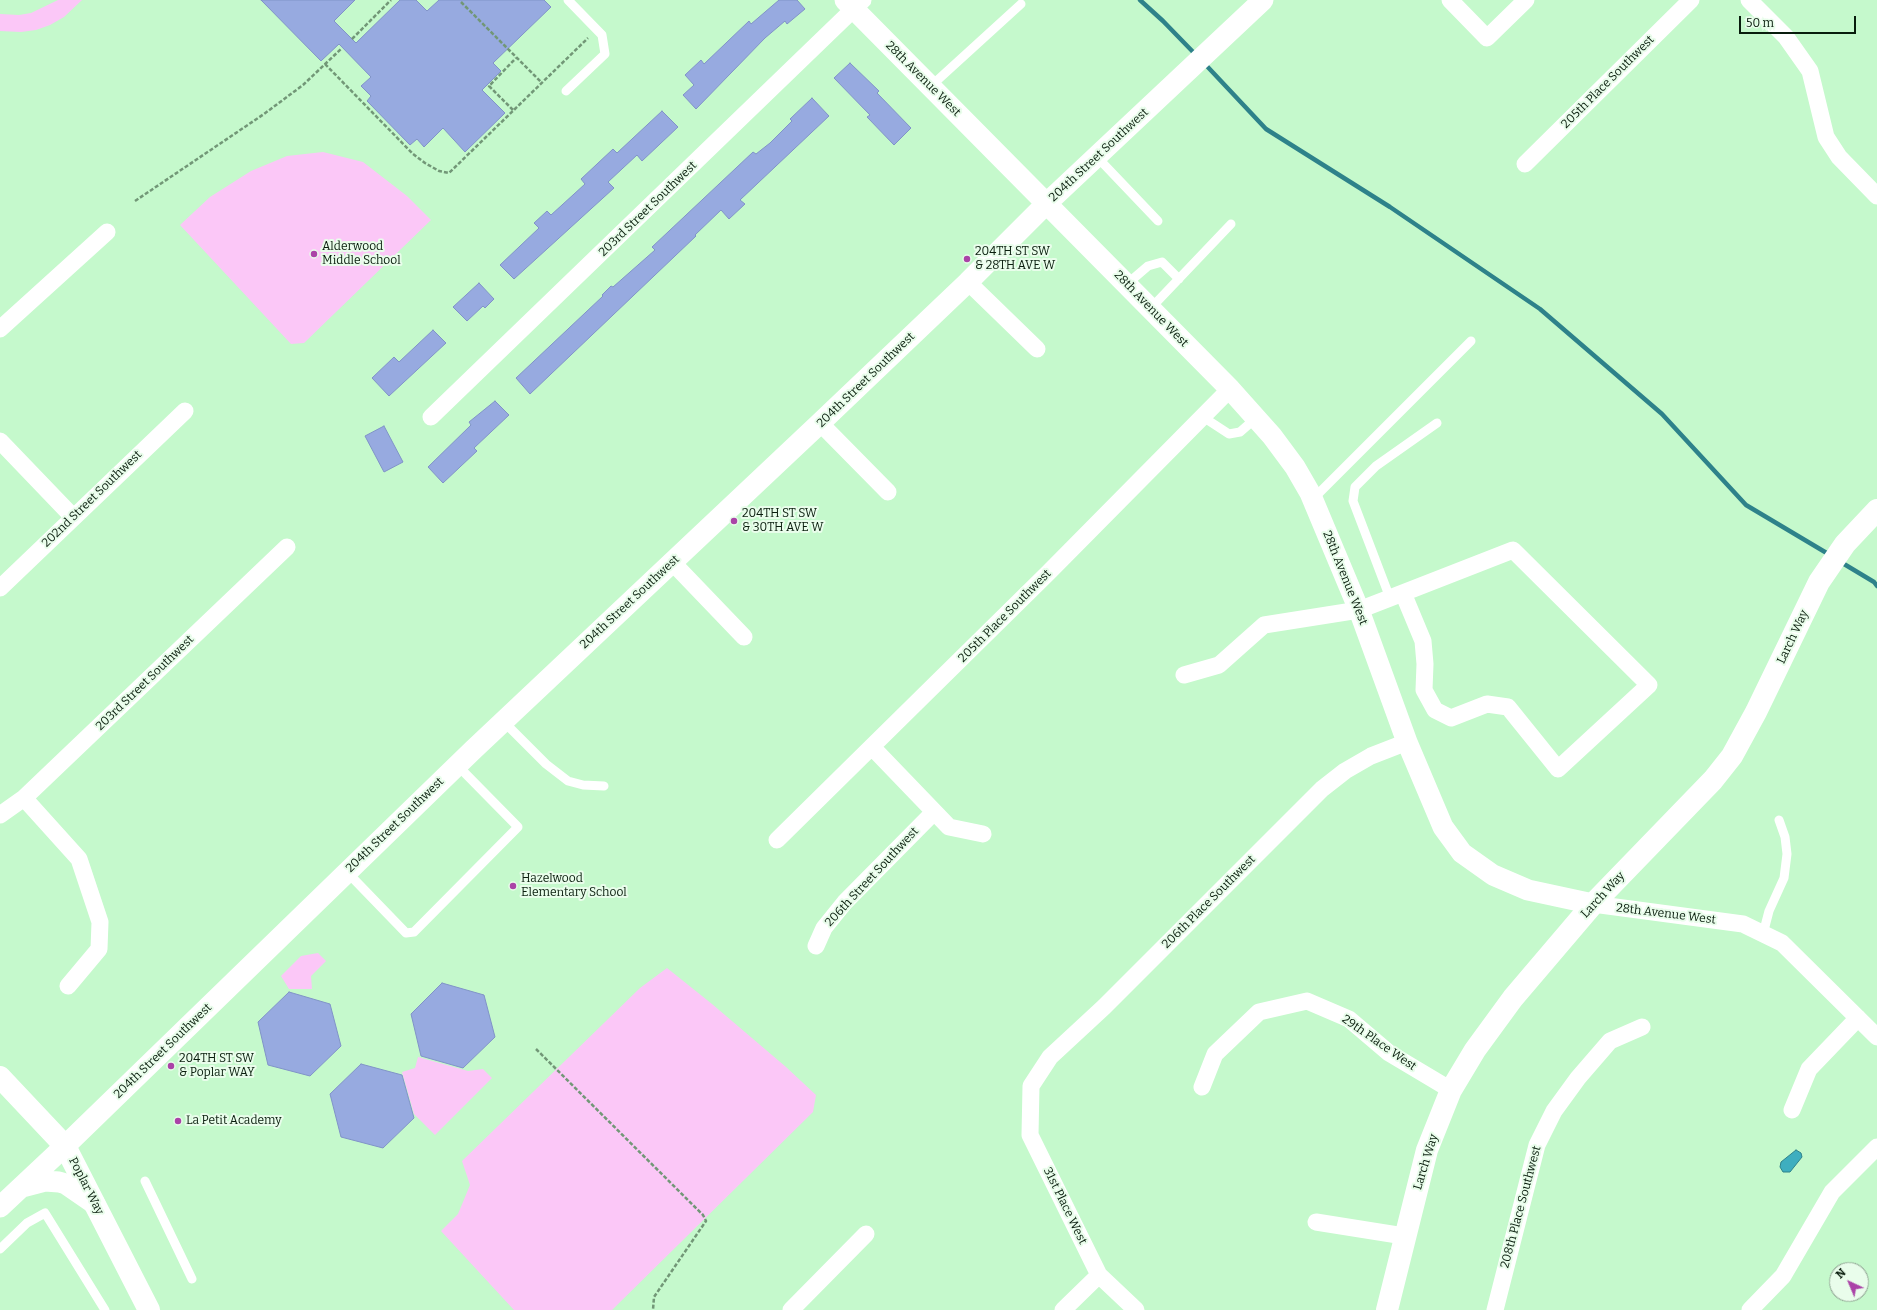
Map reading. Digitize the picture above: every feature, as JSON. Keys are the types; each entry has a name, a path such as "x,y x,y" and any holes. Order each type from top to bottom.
{"main road":[{"name":"Larch Way","path":"1387,1310 1404,1236 1427,1150 1451,1090 1475,1050 1513,998 1593,904 1707,785 1732,756 1756,712 1819,582 1845,544 1877,510"},
{"name":"Poplar Way","path":"0,1077 65,1146 149,1310"}],"street":[{"name":"204th Street Southwest","path":"0,1207 65,1146 503,721 673,563 968,282 1048,203 1263,0"},
{"path":"1450,0 1486,38 1526,0"},
{"name":"205th Place Southwest","path":"1525,164 1691,0"},
{"path":"1749,0 1786,38 1810,71 1826,138 1839,157 1877,196"},
{"name":"28th Avenue West","path":"854,3 931,86 1230,389 1272,436 1295,467 1313,499 1359,610 1407,742 1443,827 1462,853 1493,875 1528,890 1593,904 1743,924 1782,943 1877,1037"},
{"name":"203rd Street Southwest","path":"432,417 854,3"},
{"path":"0,329 107,232"},
{"path":"968,282 1037,349"},
{"name":"205th Place Southwest","path":"777,840 1230,389"},
{"name":"202nd Street Southwest","path":"0,588 185,411"},
{"path":"820,423 888,492"},
{"path":"0,441 73,517"},
{"name":"203rd Street Southwest","path":"0,815 24,798 287,547"},
{"path":"1184,674 1219,665 1264,625 1359,610 1397,595 1513,550 1649,685 1558,769 1508,707 1487,704 1450,718 1435,710 1424,690 1425,664 1423,641 1397,595"},
{"path":"673,563 744,637"},
{"name":"206th Place Southwest","path":"1031,1086 1050,1057 1104,1007 1322,789 1344,771 1371,756 1407,742"},
{"path":"872,747 949,827 983,834"},
{"path":"24,798 79,859 100,922 99,949 68,986"},
{"name":"206th Street Southwest","path":"816,946 824,928 845,902 934,812"},
{"name":"29th Place West","path":"1202,1087 1215,1054 1259,1012 1307,1001 1350,1019 1389,1053 1451,1090"},
{"path":"1792,1110 1809,1069 1858,1018"},
{"name":"208th Place Southwest","path":"1495,1310 1536,1145 1554,1111 1578,1078 1610,1041 1642,1027"},
{"name":"31st Place West","path":"1031,1086 1030,1135 1099,1275 1136,1310"},
{"path":"1750,1310 1783,1276 1832,1192 1877,1147"},
{"path":"22,1187 45,1181 59,1182 66,1184 95,1204"},
{"path":"1316,1222 1404,1236"},
{"path":"791,1310 866,1234"},
{"path":"1063,1310 1099,1275"}],"lane":[{"path":"566,91 605,54 602,35 568,0"},
{"path":"931,86 1021,4"},
{"path":"1097,157 1158,221"},
{"path":"1151,308 1231,224"},
{"path":"1127,284 1148,266 1162,262 1179,279"},
{"path":"1313,499 1471,342"},
{"path":"1203,417 1230,434 1240,432 1256,418"},
{"path":"1397,595 1353,501 1355,487 1376,466 1437,423"},
{"path":"503,721 546,764 568,781 584,785 604,786"},
{"path":"347,872 406,933 414,932 518,827 457,765"},
{"path":"1763,934 1769,911 1784,878 1787,854 1786,837 1779,820"},
{"path":"144,1181 192,1278"},
{"path":"0,1249 26,1223 46,1213 105,1310"}],"path":[{"path":"352,39 391,0"},
{"path":"461,2 542,83"},
{"path":"325,64 413,154 425,163 449,174 596,29"},
{"path":"135,201 264,114 303,85 342,48"},
{"path":"513,110 489,86 516,58"},
{"path":"536,1049 703,1215 706,1221 654,1297 654,1310"}],"shaded area":[{"path":"58,0 82,0 64,17 50,25 36,30 21,32 0,31 0,14 19,15 31,13"},
{"path":"323,152 363,162 407,196 431,220 304,343 291,344 180,225 210,197 251,171 287,156"},
{"path":"318,953 326,961 311,976 312,989 289,989 281,976 301,956"},
{"path":"667,968 786,1067 816,1095 813,1112 612,1310 514,1310 441,1231 458,1214 470,1185 462,1161 640,988"},
{"path":"418,1057 468,1071 483,1069 492,1078 435,1135 414,1114 402,1072 415,1068"}],"water":[{"path":"1796,1150 1801,1153 1802,1157 1790,1172 1783,1172 1780,1167 1781,1162"}],"building":[{"path":"261,0 355,0 334,21 356,43 400,0 416,0 427,11 439,0 544,0 551,7 493,63 501,71 482,90 505,113 465,152 443,128 424,147 417,139 410,145 367,101 371,96 361,86 371,77 339,44 321,61"},
{"path":"779,0 797,0 805,9 787,24 785,21 765,38 696,109 683,95 694,85 685,75 701,60 704,64 749,21 751,24"},
{"path":"850,63 879,91 877,93 911,128 894,145 867,117 870,115 834,78"},
{"path":"812,98 829,116 740,200 745,204 729,219 721,210 695,235 696,236 530,394 516,378 603,296 602,295 611,286 613,287 655,250 652,247 753,152 756,154 770,143 792,121 790,119"},
{"path":"662,111 678,127 642,161 637,155 608,182 614,188 514,279 500,265 539,228 534,223 547,211 551,215 585,184 581,179 613,149 617,153"},
{"path":"479,283 494,299 485,308 483,306 467,321 453,307"},
{"path":"433,330 446,343 389,396 372,378 394,357 399,362"},
{"path":"495,401 509,415 474,448 477,451 443,483 428,467 471,425 469,422"},
{"path":"384,426 403,462 384,472 365,436"},
{"path":"442,983 484,995 495,1037 463,1068 421,1056 411,1014"},
{"path":"289,992 330,1004 341,1046 310,1076 268,1065 258,1022"},
{"path":"361,1064 402,1075 414,1118 383,1148 341,1137 330,1094"}],"waterway":[{"path":"1140,0 1196,55"},
{"path":"1204,63 1266,129 1390,207 1540,309 1662,414 1746,505 1830,555"},
{"path":"1839,561 1874,582 1877,586"}],"place":[{"name":"Alderwood Middle School","path":"314,254"},
{"name":"204TH ST SW & 28TH AVE W","path":"967,259"},
{"name":"204TH ST SW & 30TH AVE W","path":"734,521"},
{"name":"Hazelwood Elementary School","path":"513,886"},
{"name":"204TH ST SW & Poplar WAY","path":"171,1066"},
{"name":"La Petit Academy","path":"178,1121"}]}
